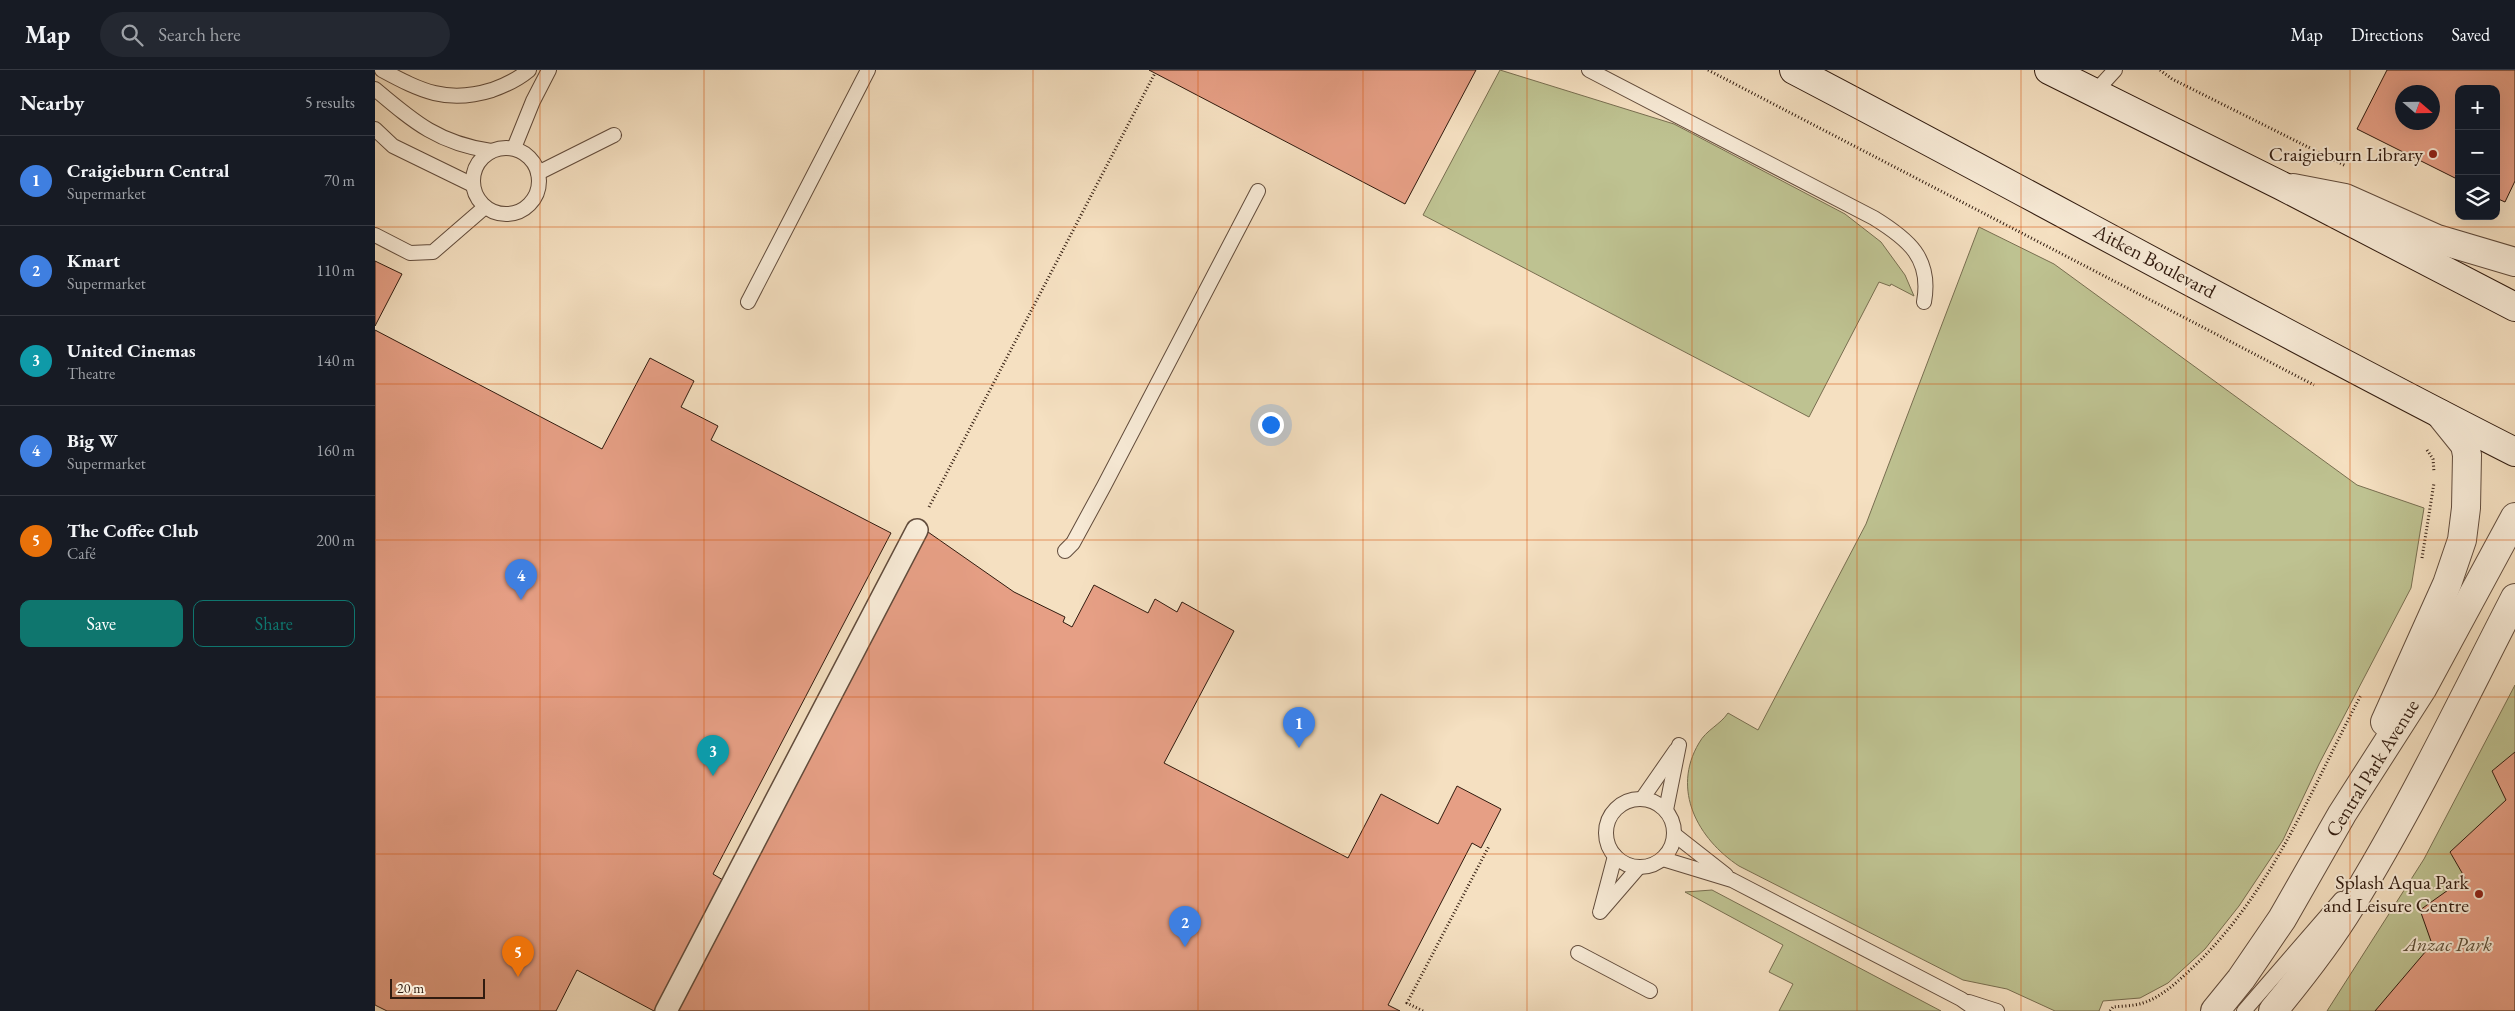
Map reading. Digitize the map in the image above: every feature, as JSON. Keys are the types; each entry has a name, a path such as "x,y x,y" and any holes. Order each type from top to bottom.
{"street":[{"name":"Aitken Boulevard","path":"1794,70 2032,195 2440,414 2515,452"},
{"path":"2049,70 2282,186 2515,307"},
{"path":"2282,186 2345,198 2437,239 2515,262"},
{"path":"2342,814 2447,584 2462,540 2467,508 2467,455 2465,445 2440,414"},
{"name":"Central Park Avenue","path":"2215,1011 2241,979 2282,919 2342,814 2422,689 2515,517"},
{"path":"666,1011 917,530"},
{"path":"2273,1011 2310,965 2351,905 2383,849 2515,598"}],"lane":[{"path":"382,70 417,89 444,96 471,97 517,81 529,70"},
{"path":"514,148 533,101 549,70"},
{"path":"748,302 868,70"},
{"path":"1589,70 1873,218 1898,233 1916,251 1925,270 1927,287 1925,302"},
{"path":"2094,93 2115,70"},
{"path":"375,89 411,119 442,139 468,147 491,151"},
{"path":"375,130 393,146 473,185"},
{"path":"538,173 614,135"},
{"path":"502,148 514,148 525,154 533,162 538,173 536,193 524,209 504,214 485,207 475,194 473,185 475,168 481,158 491,151 502,148"},
{"path":"1065,551 1073,543 1104,486 1258,191"},
{"path":"375,234 410,253 433,252 485,207"},
{"path":"1642,799 1679,745 1666,810"},
{"path":"1642,799 1651,800 1666,810 1671,818 1675,835 1673,844 1663,859 1656,864 1638,868 1621,862 1615,856 1609,847 1606,835 1607,824 1612,813 1631,800 1642,799"},
{"path":"1675,835 1732,880"},
{"path":"2244,1011 2304,945 2383,849"},
{"path":"1615,856 1600,912 1638,868"},
{"path":"1663,859 1732,880 1961,999 1978,1011"},
{"path":"1578,953 1650,990"},
{"path":"1961,999 1997,1011"}],"path":[{"path":"1708,70 2323,390"},
{"path":"2160,70 2172,79 2351,169"},
{"path":"917,530 1155,73"},
{"path":"2421,564 2435,480 2433,459 2424,446"},
{"path":"2111,1011 2113,1007 2143,1003 2170,989 2211,951 2283,851 2299,822 2322,768 2363,692"},
{"path":"1423,1011 1407,1003 1489,846"}],"green space":[{"path":"1500,70 1674,124 1845,214 1881,242 1905,275 1914,296 1891,284 1890,286 1879,282 1809,417 1423,215"},
{"path":"1979,227 2054,264 2357,485 2424,508 2411,588 2319,764 2283,840 2239,906 2205,949 2168,983 2140,998 2103,1001 2099,1011 2055,1011 2007,989 1963,980 1739,866 1724,855 1701,828 1693,812 1689,795 1688,778 1691,761 1699,743 1728,713 1758,730 1866,524"},
{"name":"Anzac Park","path":"2515,685 2515,1011 2327,1011 2424,859"},
{"path":"1712,890 1941,1011 1779,1011 1793,984 1769,972 1783,945 1685,892"}],"building":[{"path":"1149,70 1476,70 1405,204"},
{"name":"Craigieburn Library","path":"2387,70 2515,70 2515,181 2505,202 2500,200 2500,85 2455,85 2455,178 2357,129"},
{"path":"375,261 402,274 375,326"},
{"path":"375,330 602,449 650,358 694,381 681,407 718,426 711,440 891,533 713,874 723,880 654,1011 577,970 556,1011 387,1011 375,1005"},
{"path":"928,532 1014,592 1065,617 1063,622 1072,627 1094,585 1148,613 1155,599 1177,612 1182,602 1234,631 1164,763 1348,858 1381,794 1438,824 1457,786 1501,809 1481,848 1472,843 1388,1005 1400,1011 675,1011"},
{"name":"Splash Aqua Park and Leisure Centre","path":"2515,752 2515,1011 2375,1011 2432,944 2420,910 2465,878 2450,852 2506,800 2492,771"}],"place":[{"name":"Craigieburn Library","path":"2433,154"},
{"name":"Big W","path":"521,600"},
{"name":"Craigieburn Central","path":"1299,748"},
{"name":"United Cinemas","path":"713,776"},
{"name":"Splash Aqua Park and Leisure Centre","path":"2479,894"},
{"name":"Kmart","path":"1185,947"},
{"name":"The Coffee Club","path":"518,977"}]}
